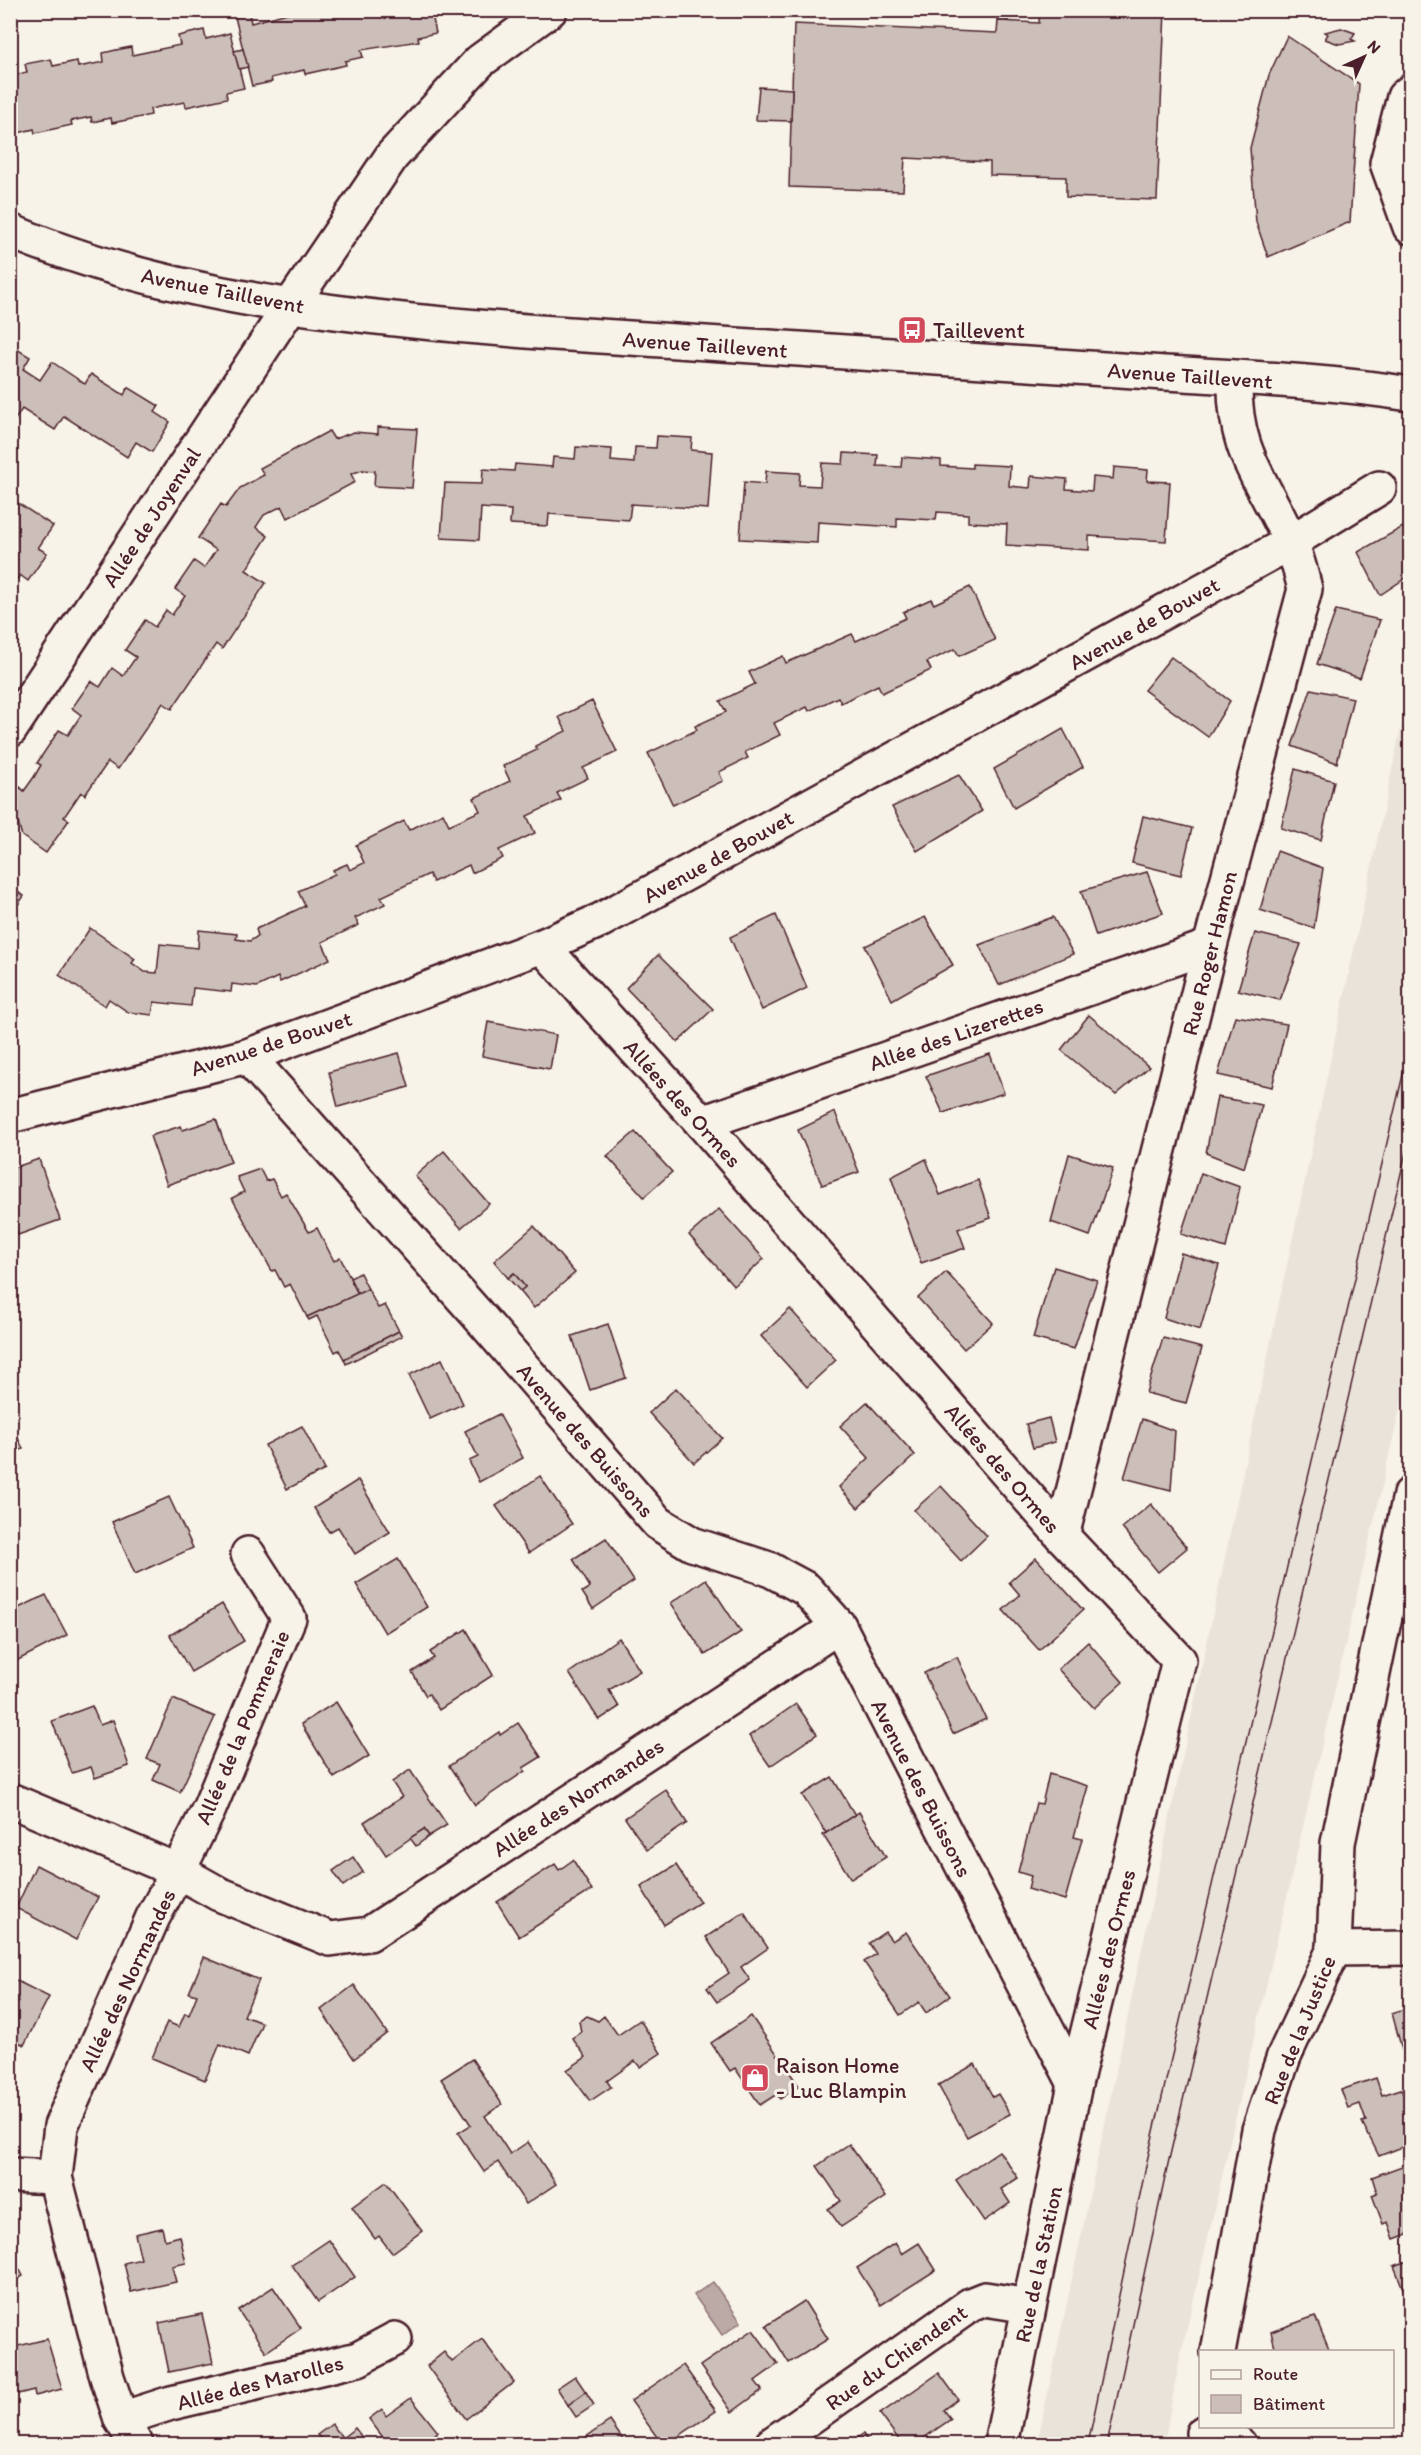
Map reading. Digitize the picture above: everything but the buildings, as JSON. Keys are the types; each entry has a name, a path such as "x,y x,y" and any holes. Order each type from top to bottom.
{"street":[{"name":"Allée de Joyenval","path":"10,730 291,304 392,156 480,61 550,10"},
{"path":"1410,92 1404,97 1387,163 1410,227"},
{"name":"Avenue Taillevent","path":"10,231 110,266 201,289 397,321 760,348 1364,387 1410,394"},
{"name":"Rue Roger Hamon","path":"1062,1536 1210,946 1305,589 1291,542 1247,459 1238,427 1235,378"},
{"name":"Avenue de Bouvet","path":"10,1116 247,1056 542,946 601,920 1291,542 1379,488"},
{"name":"Allées des Ormes","path":"542,946 702,1123 1062,1536 1179,1660 1075,2084"},
{"name":"Allée des Lizerettes","path":"702,1123 1210,946"},
{"name":"Avenue des Buissons","path":"247,1056 477,1314 658,1523 692,1544 769,1569 807,1589 839,1626 1075,2084"},
{"name":"Rue de la Justice","path":"1218,2350 1260,2130 1284,2056 1334,1949 1338,1843 1410,1495"},
{"name":"Allée de la Pommeraie","path":"178,1871 209,1809 289,1618 248,1554"},
{"name":"Allée des Normandes","path":"129,2432 107,2377 55,2177 61,2126 153,1917 178,1871 219,1894 330,1939 369,1934 839,1626"},
{"path":"10,1800 178,1871"},
{"path":"1334,1949 1410,1948"},
{"name":"Rue de la Station","path":"1001,2445 1075,2084"},
{"path":"10,2175 55,2177"},
{"name":"Rue du Chiendent","path":"772,2445 970,2305 985,2299 1029,2306"},
{"name":"Allée des Marolles","path":"129,2432 171,2403 358,2359 395,2339"},
{"path":"1203,2435 1231,2439 1239,2445"}],"shaded area":[{"path":"1410,685 1410,1365 1180,2358 1164,2444 1037,2444"},
{"path":"713,2282 741,2322 722,2335 694,2295"}],"tram line":[{"path":"1088,2444 1147,2161 1410,1045"},
{"path":"1107,2444 1168,2164 1410,1135"}],"place":[{"name":"Taillevent","path":"912,330"},
{"name":"Raison Home - Luc Blampin","path":"755,2078"}]}
